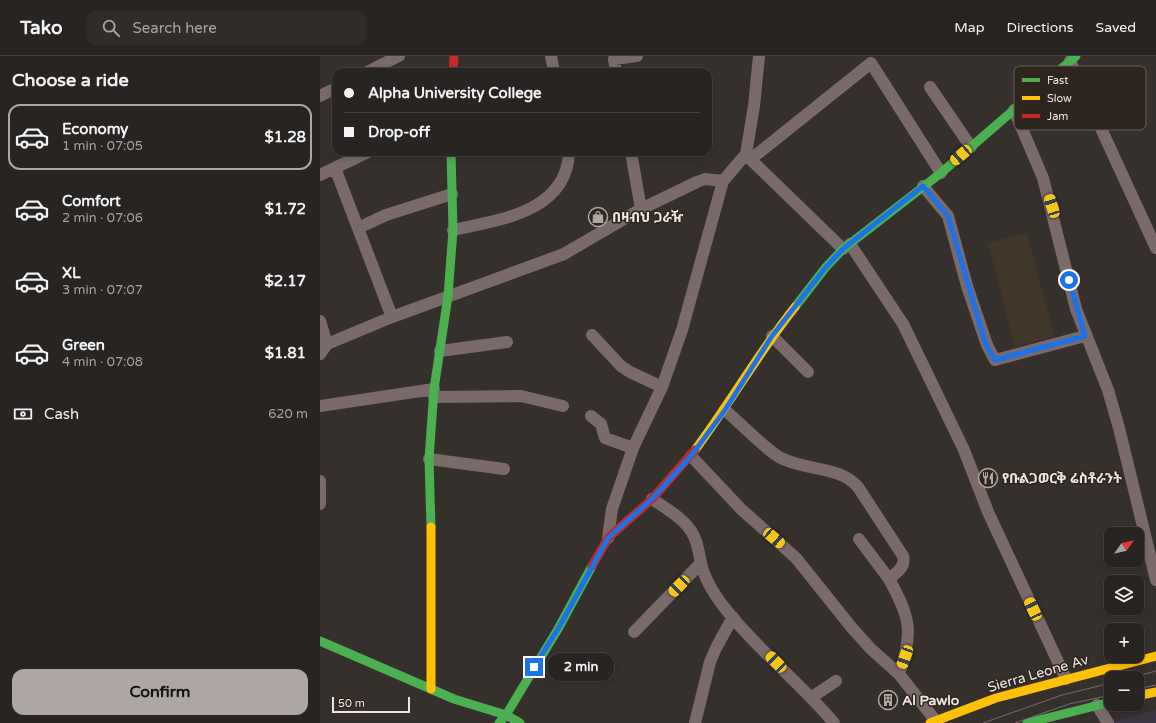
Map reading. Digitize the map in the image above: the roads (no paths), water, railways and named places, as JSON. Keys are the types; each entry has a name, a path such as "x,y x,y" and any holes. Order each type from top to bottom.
{"street":[{"path":"375,68 399,56"},
{"path":"453,68 454,56"},
{"path":"551,56 553,68"},
{"path":"615,68 614,57 637,56"},
{"path":"748,157 760,56"},
{"path":"1064,66 1073,58"},
{"path":"608,538 612,509 634,448 662,387 682,330 723,181 748,157 869,60 941,173"},
{"path":"930,87 971,147"},
{"path":"320,96 332,90"},
{"path":"499,723 506,715 558,629 608,538 652,499 691,456 725,410 772,336 826,267 847,246 941,173 1014,110"},
{"path":"1023,130 1043,178 1076,309 1085,336 1108,390 1119,428 1156,580"},
{"path":"1106,130 1152,228 1156,248"},
{"path":"320,175 360,156"},
{"path":"431,689 432,584 429,459 434,393 448,296 453,230 451,156"},
{"path":"453,230 518,214 545,201 556,190 564,176 568,156"},
{"path":"632,156 641,209"},
{"path":"748,157 847,246 903,324 964,450 988,512 1066,679"},
{"path":"335,168 392,316"},
{"path":"320,321 323,349 392,316 564,254 641,209 697,182 705,179 723,181"},
{"path":"923,186 948,216 986,345 995,360 1085,336"},
{"path":"358,228 386,215 452,194"},
{"path":"592,335 621,366 630,372 662,387"},
{"path":"772,336 808,372"},
{"path":"440,351 507,342"},
{"path":"320,406 434,393 521,396 564,406"},
{"path":"725,410 778,457 852,480 903,556 903,566 889,580"},
{"path":"591,416 601,424 606,438 634,448"},
{"path":"691,456 742,510 796,558 871,649 899,674 933,722"},
{"path":"429,459 504,469"},
{"path":"320,481 320,504"},
{"path":"652,499 681,519 691,531 698,542 701,564 712,587 733,617 812,697 834,723"},
{"path":"859,539 889,580 902,603 909,630 908,643 899,674"},
{"path":"634,632 701,564"},
{"path":"695,723 710,662 733,617"},
{"path":"320,641 454,699 506,715 520,723"},
{"name":"Sierra Leone Av","path":"933,722 996,698 1156,656"},
{"path":"812,697 836,681"},
{"path":"1144,695 1156,692"},
{"path":"1027,723 1104,704"},
{"path":"1097,705 1108,723"}],"tram line":[{"path":"1144,674 1156,671"},
{"path":"983,723 1062,695 1104,685"},
{"path":"1144,688 1156,685"},
{"path":"1015,723 1069,704 1104,696"}],"place":[{"name":"በዛብህ ጋራዥ","path":"598,217"},
{"name":"የቡልጋወርቅ ሬስቶራንት","path":"988,478"},
{"name":"Al Pawlo","path":"888,700"}]}
